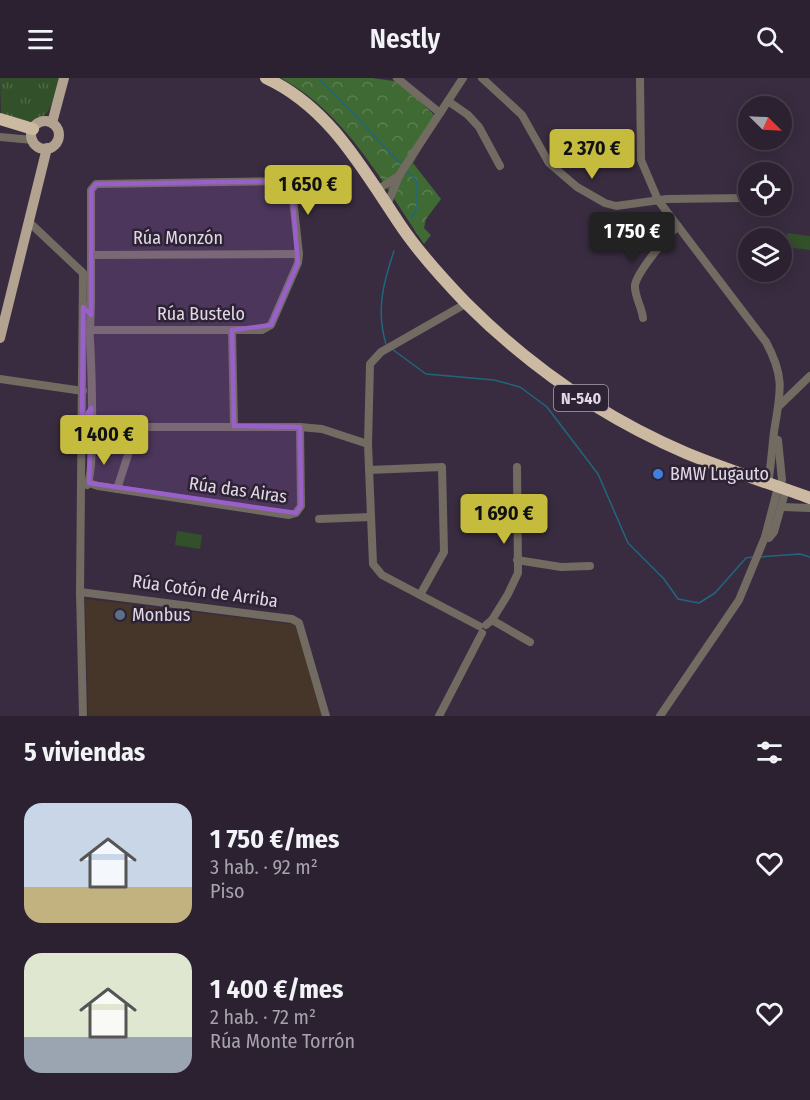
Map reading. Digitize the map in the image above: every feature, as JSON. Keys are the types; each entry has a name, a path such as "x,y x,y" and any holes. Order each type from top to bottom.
{"highway":[{"name":"N-540","path":"266,78 280,84 307,103 329,123 420,252 467,303 524,355 581,398 602,410 687,453 810,500"},
{"path":"0,119 33,135"}],"main road":[{"path":"52,123 64,78"},
{"path":"43,122 52,123 57,128 59,136 54,146 38,147 33,135 43,122"},
{"path":"0,338 47,148"}],"street":[{"path":"397,78 440,112"},
{"path":"387,205 400,174 463,78"},
{"path":"482,78 522,115 549,163 577,187 605,203 616,206 658,200 738,198"},
{"path":"640,78 641,160 658,200 766,342 773,356 781,384 780,405 773,439 782,507 774,532 769,538 765,537"},
{"path":"448,102 468,115 479,127 500,166"},
{"path":"0,137 33,135"},
{"path":"377,190 400,174"},
{"path":"86,483 82,424 83,391 92,255 91,190 96,184 291,181 299,254"},
{"path":"30,223 84,273 90,330 92,425 86,483 80,592 83,716"},
{"path":"643,318 635,285 665,240 678,226"},
{"name":"Rúa Monzón","path":"92,255 299,254"},
{"name":"Rúa Bustelo","path":"90,330 262,330 271,325 298,263 299,254"},
{"path":"467,303 377,354 370,364 368,444 373,564 382,574 420,595 485,626 530,642"},
{"path":"232,330 234,426"},
{"path":"780,405 810,376"},
{"path":"0,379 83,391"},
{"path":"82,424 88,419 92,425"},
{"path":"92,425 300,427 322,429 368,444"},
{"path":"117,489 137,427"},
{"name":"Rúa das Airas","path":"86,483 289,515 296,513 301,506 300,427"},
{"path":"660,716 739,600 765,537 778,486 778,440 773,439"},
{"path":"369,470 442,467 444,552 420,595"},
{"path":"439,716 485,626 518,573 517,467"},
{"path":"782,507 810,500"},
{"path":"319,519 371,517"},
{"path":"518,560 561,567 590,566"},
{"name":"Rúa Cotón de Arriba","path":"80,592 292,619 299,623 326,716"}],"highlighted area":[{"path":"291,181 298,263 271,325 232,330 234,426 300,427 301,506 296,513 89,483 91,408 82,422 83,307 91,315 91,190 96,184"}],"shaded area":[{"path":"85,599 291,624 296,627 324,716 88,716"}],"green space":[{"path":"0,78 59,78 48,112 37,120 26,121 1,113"},
{"path":"281,78 372,78 401,82 438,119 413,163 441,199 426,219 424,228 431,235 424,244 362,152 344,131 304,93"},
{"path":"792,234 810,236 810,250 792,248"},
{"path":"177,531 202,535 200,549 175,545"}],"waterway":[{"path":"319,78 401,164"},
{"path":"406,170 417,181 417,208 411,218"},
{"path":"386,344 381,320 382,297 394,251"},
{"path":"392,349 426,374 494,380 520,387 547,407 598,474 628,543 664,579 678,599 699,603 715,593 746,558 752,557"},
{"path":"760,557 800,554 810,557"}],"place":[{"name":"BMW Lugauto","path":"658,474"},
{"name":"Monbus","path":"120,615"}]}
